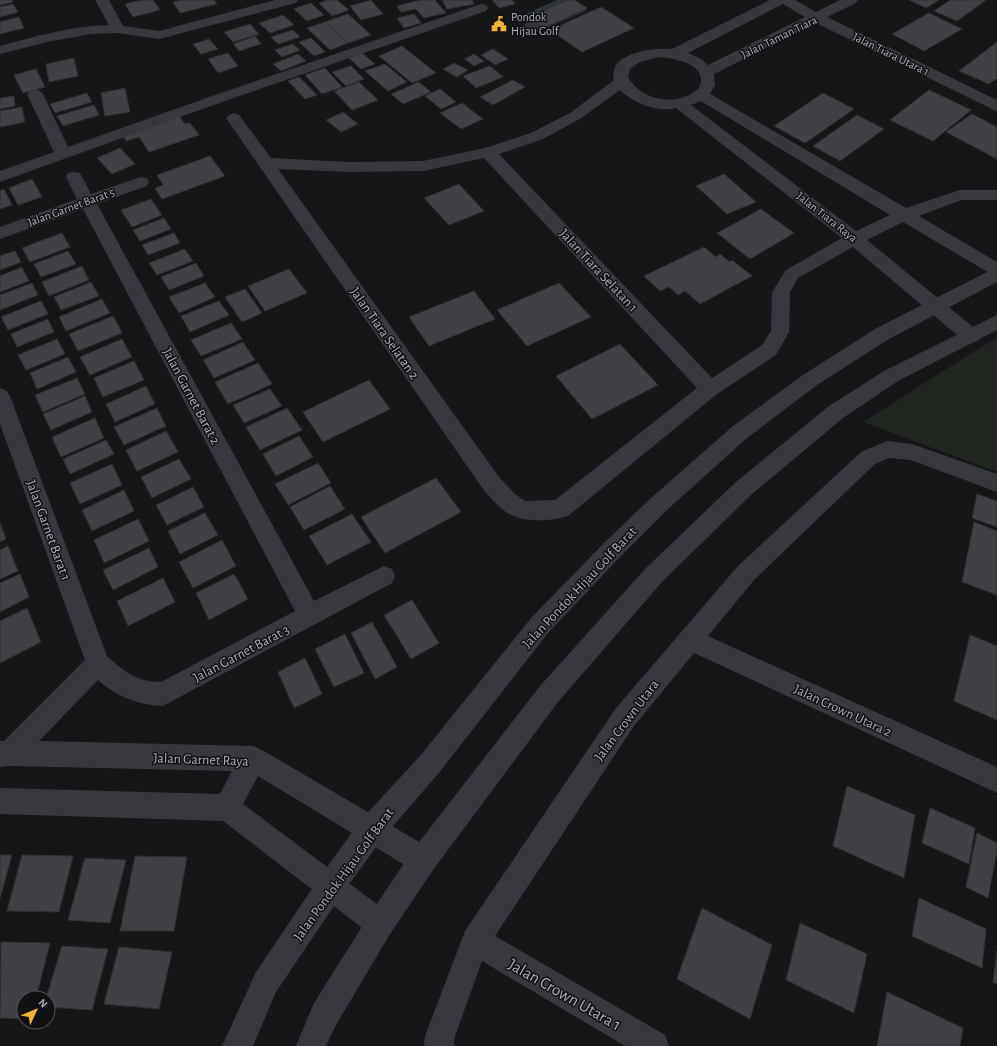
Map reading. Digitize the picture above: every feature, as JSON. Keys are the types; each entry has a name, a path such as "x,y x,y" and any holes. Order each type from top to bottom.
{"street":[{"path":"102,0 118,29"},
{"path":"235,0 244,14"},
{"path":"0,50 46,38 91,30 118,29 160,35 244,14 291,0"},
{"path":"674,54 781,0"},
{"name":"Jalan Tiara Utara 1","path":"785,0 817,18 997,106"},
{"name":"Jalan Taman Tiara","path":"706,72 851,0"},
{"path":"0,176 481,8"},
{"path":"659,52 674,54 699,64 706,72 709,80 707,88 701,95 692,100 679,103 658,103 639,98 628,90 621,82 620,73 624,65 632,58 659,52"},
{"path":"265,163 348,167 423,166 488,152 537,136 575,116 621,82"},
{"path":"35,94 63,154"},
{"path":"701,95 997,270"},
{"name":"Jalan Tiara Raya","path":"679,103 855,239 971,336"},
{"name":"Jalan Tiara Selatan 2","path":"234,118 491,483 508,502 518,508 532,512 560,509 710,389"},
{"name":"Jalan Tiara Selatan 1","path":"488,152 710,389"},
{"name":"Jalan Garnet Barat 2","path":"74,177 86,202 310,616"},
{"name":"Jalan Garnet Barat 5","path":"0,233 141,182"},
{"path":"710,389 769,350 780,332 781,292 792,274 855,239 904,215 960,195 997,195"},
{"name":"Jalan Pondok Hijau Golf Barat","path":"237,1046 266,982 330,887 371,830 429,765 540,625 612,550 659,504 740,432 810,380 882,334 997,274"},
{"path":"311,1046 325,1014 380,924 423,860 549,694 654,576 744,488 836,412 891,376 997,322"},
{"name":"Jalan Garnet Barat 1","path":"0,396 98,663"},
{"name":"Jalan Crown Utara","path":"439,1046 440,1036 475,941 626,717 746,573 868,458 887,449 912,452 997,483"},
{"name":"Jalan Garnet Barat 3","path":"98,663 131,690 146,694 163,694 384,576"},
{"name":"Jalan Crown Utara 2","path":"690,640 997,780"},
{"path":"5,754 98,663"},
{"name":"Jalan Garnet Raya","path":"5,754 253,759 423,860"},
{"path":"227,808 253,759"},
{"path":"0,801 227,808 380,924"},
{"name":"Jalan Crown Utara 1","path":"475,941 654,1046"}],"shaded area":[{"path":"557,0 572,0 587,10 533,34 521,26 529,22 521,16"},
{"path":"997,337 997,472 863,422"}],"building":[{"path":"0,0 12,0 13,2 0,5"},
{"path":"142,0 153,0 160,10 133,17 125,4"},
{"path":"181,0 214,0 217,4 180,13 173,2"},
{"path":"328,0 337,0 349,10 332,16 319,3"},
{"path":"371,0 383,14 361,20 350,6"},
{"path":"421,0 435,0 446,13 424,18 416,9 401,12 397,6"},
{"path":"442,0 472,0 474,4 447,9"},
{"path":"492,0 512,0 515,4 499,8"},
{"path":"568,0 574,0 587,8 544,28 528,17"},
{"path":"909,0 939,0 926,8"},
{"path":"950,0 986,0 957,21 934,11"},
{"path":"311,3 324,15 307,21 294,9"},
{"path":"13,4 18,12 0,17 0,7"},
{"path":"601,7 634,28 582,52 550,30"},
{"path":"929,13 962,29 924,51 892,34"},
{"path":"348,14 371,35 348,43 325,22"},
{"path":"414,14 421,23 404,28 397,18"},
{"path":"283,15 294,25 270,33 259,23"},
{"path":"19,17 24,28 0,34 0,22"},
{"path":"325,22 348,43 330,50 307,28"},
{"path":"250,24 259,34 233,42 224,32"},
{"path":"293,30 300,37 278,44 271,37"},
{"path":"255,36 261,44 239,51 233,44"},
{"path":"311,38 325,52 314,56 299,42"},
{"path":"209,39 218,49 201,54 193,44"},
{"path":"997,42 997,78 989,84 959,71"},
{"path":"293,44 300,50 282,57 275,50"},
{"path":"402,46 436,73 412,83 379,56"},
{"path":"493,49 508,59 495,65 481,55"},
{"path":"228,53 238,66 218,73 208,59"},
{"path":"362,53 375,64 361,69 349,58"},
{"path":"298,54 306,61 281,71 273,64"},
{"path":"474,54 484,61 474,66 465,59"},
{"path":"74,58 78,76 49,82 46,64"},
{"path":"454,63 468,70 457,77 443,69"},
{"path":"385,64 407,82 388,91 365,71"},
{"path":"351,66 364,79 346,86 332,72"},
{"path":"490,66 503,77 476,88 463,76"},
{"path":"325,68 342,87 322,94 305,75"},
{"path":"36,69 45,87 23,93 14,75"},
{"path":"299,77 317,95 305,99 288,81"},
{"path":"513,80 525,87 493,105 480,97"},
{"path":"359,82 378,100 352,110 334,91"},
{"path":"419,82 431,92 403,104 391,94"},
{"path":"125,88 130,112 105,116 101,93"},
{"path":"440,89 456,102 441,109 425,96"},
{"path":"929,90 971,110 933,141 890,120"},
{"path":"87,93 92,102 55,113 50,104"},
{"path":"823,93 854,109 805,143 774,126"},
{"path":"14,96 15,106 0,109 0,98"},
{"path":"462,103 483,119 461,129 440,113"},
{"path":"94,105 99,115 63,126 57,116"},
{"path":"22,107 25,122 0,127 0,111"},
{"path":"343,112 358,124 341,132 326,120"},
{"path":"972,114 997,127 997,159 946,132"},
{"path":"857,115 884,129 840,161 813,146"},
{"path":"179,116 185,124 190,123 199,135 149,152 139,137 126,141 123,135"},
{"path":"120,148 135,164 112,174 97,158"},
{"path":"210,156 225,176 162,199 155,188 163,185 157,175"},
{"path":"724,174 756,202 727,214 696,186"},
{"path":"32,179 42,197 18,205 9,188"},
{"path":"459,184 484,211 449,225 424,198"},
{"path":"4,189 12,205 0,209 0,191"},
{"path":"151,199 162,215 132,227 121,210"},
{"path":"761,209 794,233 750,259 717,233"},
{"path":"164,218 171,229 140,241 133,230"},
{"path":"62,233 70,247 30,262 22,248"},
{"path":"174,233 180,243 148,255 142,245"},
{"path":"704,247 716,257 720,254 730,262 732,260 752,276 700,304 685,291 678,295 669,287 660,291 644,276"},
{"path":"185,249 193,261 157,275 149,263"},
{"path":"15,251 21,262 0,270 0,256"},
{"path":"68,251 76,264 41,277 34,264"},
{"path":"196,263 204,276 169,290 161,277"},
{"path":"82,266 89,280 49,296 42,282"},
{"path":"22,267 29,281 0,292 0,276"},
{"path":"289,269 307,293 265,311 248,286"},
{"path":"91,282 99,296 61,310 54,297"},
{"path":"32,283 38,295 0,310 0,295"},
{"path":"205,283 215,297 179,313 169,297"},
{"path":"559,283 591,317 527,346 497,310"},
{"path":"245,289 262,313 242,322 225,297"},
{"path":"474,291 495,319 429,346 409,317"},
{"path":"102,299 110,313 66,331 59,317"},
{"path":"41,301 48,314 8,330 1,317"},
{"path":"219,301 229,315 190,332 181,316"},
{"path":"113,316 122,333 78,351 69,334"},
{"path":"48,319 54,332 17,347 11,334"},
{"path":"231,323 242,339 201,356 191,340"},
{"path":"57,339 65,354 26,370 18,355"},
{"path":"122,339 132,357 90,375 80,357"},
{"path":"243,342 255,360 214,378 203,360"},
{"path":"620,344 658,385 592,419 556,376"},
{"path":"68,357 76,372 37,389 30,373"},
{"path":"134,361 144,380 103,397 94,378"},
{"path":"258,363 272,384 228,404 215,382"},
{"path":"77,378 85,394 43,412 35,395"},
{"path":"369,380 390,409 323,442 303,412"},
{"path":"146,386 155,404 115,422 106,404"},
{"path":"270,389 282,406 244,423 233,405"},
{"path":"85,396 92,412 51,430 43,414"},
{"path":"157,408 166,426 124,445 114,427"},
{"path":"287,408 302,430 260,450 246,427"},
{"path":"95,418 104,438 61,457 52,437"},
{"path":"166,431 178,452 137,471 126,450"},
{"path":"299,436 313,457 276,476 263,454"},
{"path":"106,440 114,454 70,474 63,459"},
{"path":"179,459 191,479 152,498 141,477"},
{"path":"318,463 331,483 288,505 275,484"},
{"path":"112,464 122,485 80,504 70,483"},
{"path":"436,478 461,512 385,553 361,517"},
{"path":"330,486 345,509 304,530 290,507"},
{"path":"193,487 204,507 167,525 156,505"},
{"path":"124,490 134,511 92,531 82,510"},
{"path":"977,494 997,501 997,527 972,518"},
{"path":"205,513 218,535 180,554 168,531"},
{"path":"352,514 371,542 327,565 309,536"},
{"path":"138,519 149,541 104,563 94,540"},
{"path":"974,522 997,531 997,595 962,582"},
{"path":"0,523 6,539 0,542"},
{"path":"222,540 236,566 193,588 179,562"},
{"path":"8,546 18,571 0,579 0,550"},
{"path":"149,548 158,567 113,590 103,570"},
{"path":"20,574 29,597 0,612 0,583"},
{"path":"234,574 248,599 209,620 196,593"},
{"path":"163,578 175,602 128,626 117,601"},
{"path":"412,600 439,643 411,659 384,615"},
{"path":"27,608 41,642 0,663 0,621"},
{"path":"372,622 397,667 375,679 351,633"},
{"path":"345,634 364,673 334,687 315,649"},
{"path":"970,635 997,646 997,720 954,701"},
{"path":"305,658 322,694 294,708 278,672"},
{"path":"847,786 915,815 904,878 833,846"},
{"path":"930,808 975,828 969,864 922,843"},
{"path":"977,833 997,843 997,851 988,898 966,887"},
{"path":"0,855 12,855 0,898"},
{"path":"22,855 73,856 59,912 7,911"},
{"path":"135,856 187,857 174,931 120,931"},
{"path":"85,858 126,860 110,923 68,920"},
{"path":"919,898 986,929 982,968 912,936"},
{"path":"702,908 772,945 750,1019 677,979"},
{"path":"800,923 867,954 854,1013 786,980"},
{"path":"1,942 50,943 38,990 16,990 16,1019 0,1018"},
{"path":"62,946 108,949 92,1010 56,1008 56,990 48,990"},
{"path":"119,947 172,952 159,1009 104,1004"},
{"path":"997,950 997,984 993,982"},
{"path":"887,992 963,1028 960,1046 877,1046"}],"place":[{"name":"Pondok Hijau Golf","path":"499,24"}]}
